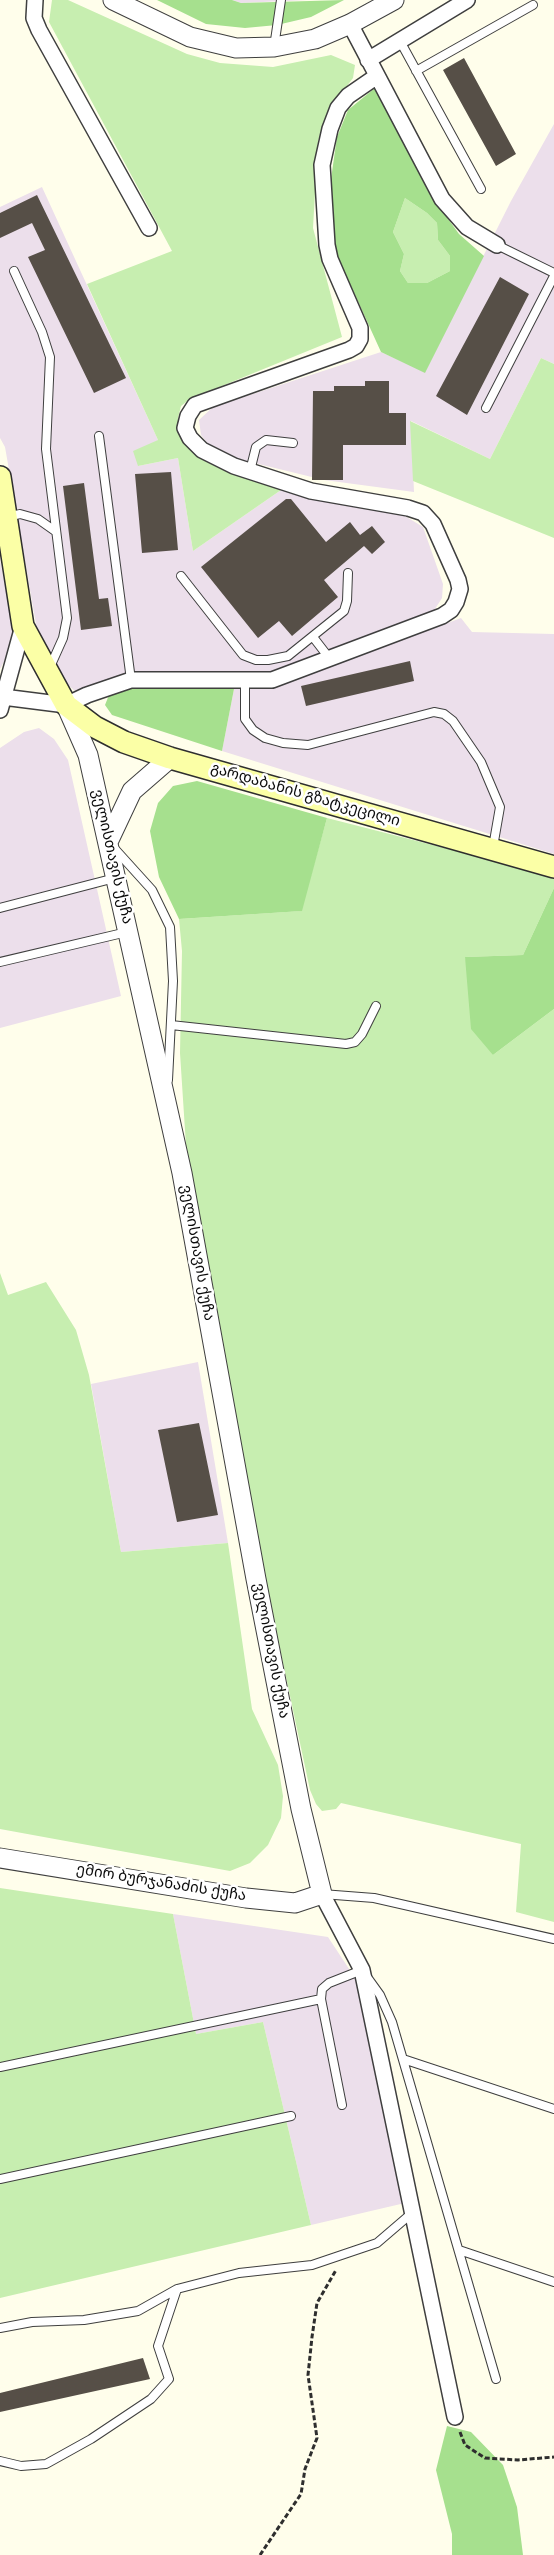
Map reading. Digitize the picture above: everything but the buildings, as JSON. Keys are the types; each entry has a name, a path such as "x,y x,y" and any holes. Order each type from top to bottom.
{"main road":[{"name":"ველისთავის ქუჩა","path":"0,477 23,626 47,674 66,705"},
{"name":"გარდაბანის გზატკეცილი","path":"66,705 95,727 124,742 170,758 554,867"}],"street":[{"path":"35,0 34,18 39,30 149,228"},
{"path":"113,0 190,37 236,48 274,47 315,39 350,24 394,0"},
{"path":"368,60 467,0"},
{"path":"350,24 442,199 467,227 497,245"},
{"path":"23,626 1,701 66,705 87,695 131,680 245,682 272,680 442,616 451,610 460,589 458,580 433,524 423,513 311,491 250,472 202,450 190,438 185,428 188,416 195,405 349,350 356,346 360,339 360,328 330,259 327,244 322,165 330,129 338,108 348,96 377,76"},
{"name":"ველისთავის ქუჩა","path":"66,705 88,755 117,877 182,1173 256,1579 301,1809 322,1894"},
{"path":"108,842 132,791 170,758"},
{"name":"ემირ ბურჯანაძის ქუჩა","path":"0,1858 246,1898 295,1903 322,1894"},
{"path":"322,1894 362,1970 455,2417"}],"lane":[{"path":"274,47 282,0"},
{"path":"416,71 533,4"},
{"path":"400,41 481,189"},
{"path":"486,408 554,274 497,245"},
{"path":"14,271 42,332 50,357 46,449 67,618 63,638 47,674"},
{"path":"99,436 131,680"},
{"path":"250,472 256,448 266,440 293,443"},
{"path":"7,517 20,514 38,520 55,531"},
{"path":"181,576 243,655 256,660 288,656 344,611 347,601 348,573"},
{"path":"313,637 330,659"},
{"path":"245,682 245,719 253,730 265,738 283,743 308,745 434,712 444,714 453,721 482,762 500,807 493,849"},
{"path":"108,842 152,890 170,927 173,981 167,1107"},
{"path":"0,908 117,877"},
{"path":"0,962 129,932"},
{"path":"171,1025 346,1044 355,1042 362,1034 376,1006"},
{"path":"322,1894 374,1898 554,1939"},
{"path":"342,2105 321,1999 322,1989 329,1984 362,1970 384,2004 392,2022 496,2379"},
{"path":"0,2067 321,1999"},
{"path":"403,2059 554,2109"},
{"path":"0,2179 291,2116"},
{"path":"0,2328 32,2322 84,2320 138,2311 177,2289 239,2273 312,2265 377,2243 412,2213"},
{"path":"459,2250 554,2282"},
{"path":"0,2461 21,2466 46,2464 91,2439 151,2400 169,2379 158,2346 177,2289"}],"path":[{"path":"260,2555 301,2494 305,2469 317,2438 308,2375 317,2303 346,2255"},
{"path":"455,2417 465,2444 485,2458 518,2460 554,2457"}],"shaded area":[{"path":"232,0 307,0 241,3"},
{"path":"554,124 554,364 541,358 490,459 411,421 414,492 324,480 234,458 209,445 201,435 199,420 213,407 381,352 425,372 511,201"},
{"path":"42,187 158,440 138,466 178,458 193,551 281,490 405,516 423,527 443,584 442,598 433,612 271,672 77,693 64,681 40,647 5,447 0,438 0,207"},
{"path":"0,559 15,641 0,669"},
{"path":"461,618 472,632 554,634 554,854 222,751 234,689 279,686"},
{"path":"39,728 54,739 68,760 121,996 0,1028 0,748 24,732"},
{"path":"198,1362 228,1543 121,1552 91,1384"},
{"path":"173,1914 328,1937 357,1981 405,2203 311,2225 263,2022 196,2034"}],"green space":[{"path":"52,0 68,0 187,54 220,63 273,67 331,55 355,65 353,78 328,111 318,141 313,228 342,337 190,399 181,406 178,418 179,434 197,455 228,472 281,490 193,551 178,458 138,466 133,451 158,440 87,284 172,251 49,22"},
{"path":"157,0 232,0 241,3 344,0 311,17 277,25 245,28 206,24"},
{"path":"375,88 428,191 459,234 484,256 425,373 381,352 336,253 329,193 337,137 348,110","holes":["405,198 427,213 437,223 438,240 450,256 450,271 427,283 408,283 400,271 404,254 393,232"]},
{"path":"405,198 427,213 437,223 438,240 450,256 450,271 427,283 408,283 400,271 404,254 393,232"},
{"path":"541,358 554,364 554,538 413,481 410,421 490,459"},
{"path":"134,685 234,689 222,751 112,715 105,705 109,695"},
{"path":"197,781 327,818 302,911 179,919 159,877 150,831 158,803 173,786"},
{"path":"327,818 554,876 554,888 523,955 465,957 493,1055 554,1009 554,1922 516,1912 521,1844 341,1803 336,1809 322,1811 316,1804 310,1790 239,1456 187,1161 180,1053 182,951 179,919 301,911"},
{"path":"554,888 554,1009 493,1055 471,1029 465,957 523,955"},
{"path":"0,1273 8,1295 46,1282 76,1330 89,1375 121,1552 228,1543 252,1709 278,1765 283,1796 281,1818 268,1845 250,1863 230,1871 0,1829"},
{"path":"0,1888 173,1914 196,2034 263,2022 311,2225 0,2298"},
{"path":"447,2426 471,2432 503,2465 517,2507 523,2555 452,2555 452,2534 436,2470"}]}
